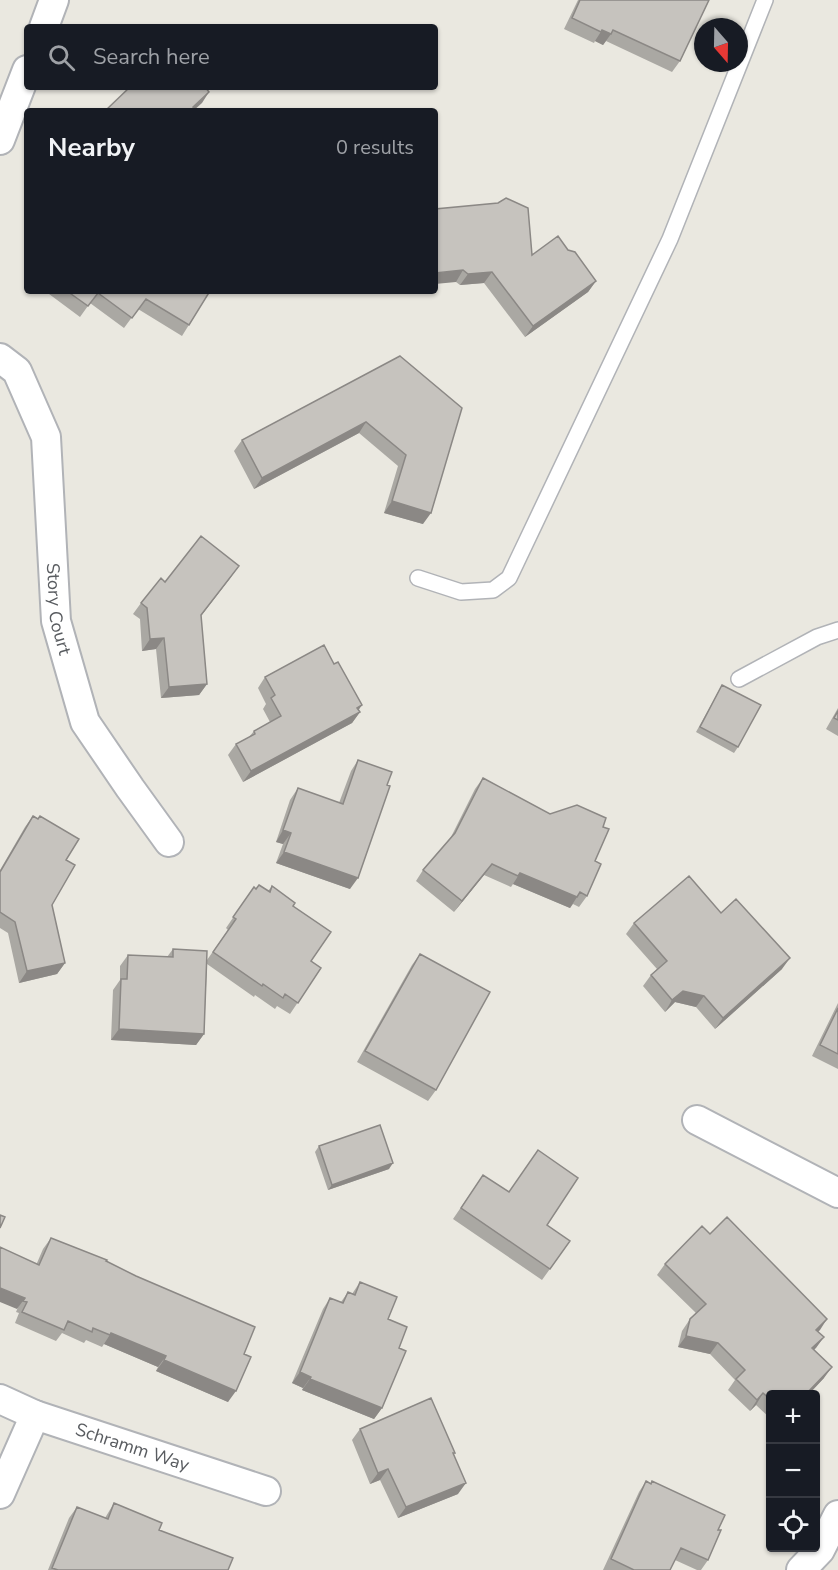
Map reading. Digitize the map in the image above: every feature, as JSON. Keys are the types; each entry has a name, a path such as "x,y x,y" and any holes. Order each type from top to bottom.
{"street":[{"path":"45,24 54,0"},
{"path":"0,140 24,78"},
{"name":"Story Court","path":"0,358 16,371 46,437 56,621 85,722 169,842"},
{"path":"697,1120 838,1193"},
{"name":"Schramm Way","path":"0,1399 35,1414 266,1491"},
{"path":"0,1494 35,1414"},
{"path":"801,1570 820,1550 838,1515"}],"lane":[{"path":"418,578 461,592 493,590 509,578 670,239 765,0"},
{"path":"740,679 817,637 838,630"}],"building":[{"path":"580,0 709,0 700,18 694,18 694,32 680,61 613,30 611,34 602,30 601,32 572,18"},
{"path":"127,90 207,90 209,92 194,108 108,108"},
{"path":"506,198 528,208 532,255 558,236 568,250 575,252 596,281 533,326 492,272 468,274 463,270 438,273 438,209 498,203"},
{"path":"71,294 97,294 88,306"},
{"path":"99,294 208,294 189,325 146,299 132,318"},
{"path":"400,356 462,408 431,513 392,501 406,455 366,422 262,478 242,440"},
{"path":"201,536 239,566 201,615 207,684 169,687 164,638 150,639 147,608 141,603 161,578 165,582"},
{"path":"324,645 334,664 338,662 362,705 357,708 360,712 251,771 236,744 281,716 271,698 275,695 265,677"},
{"path":"722,685 761,705 738,747 700,727"},
{"path":"358,760 392,772 387,785 390,786 358,878 284,852 291,833 283,830 298,788 343,804"},
{"path":"483,778 550,814 577,805 606,818 603,827 609,829 595,861 601,864 587,896 580,892 577,897 492,864 462,901 423,870 455,833"},
{"path":"33,816 38,819 40,816 79,839 66,860 75,865 52,905 65,963 27,971 15,922 0,912 0,872"},
{"path":"689,876 721,913 736,899 790,958 723,1018 704,996 683,991 672,1000 651,975 667,961 634,923"},
{"path":"259,885 270,892 272,886 295,903 293,906 331,932 311,961 321,968 298,1003 285,994 283,998 263,984 262,986 213,952 236,919 233,917 254,887 256,889"},
{"path":"173,949 207,951 204,1034 119,1029 121,979 127,979 128,955 173,957"},
{"path":"420,954 490,992 436,1090 365,1051"},
{"path":"838,1008 838,1054 820,1045"},
{"path":"380,1125 393,1163 332,1185 319,1146"},
{"path":"538,1150 578,1178 547,1225 570,1241 550,1269 461,1208 483,1175 509,1192"},
{"path":"0,1215 5,1217 0,1228"},
{"path":"727,1217 827,1319 816,1330 824,1337 812,1348 832,1367 810,1390 766,1390 766,1396 763,1393 757,1400 736,1379 745,1370 718,1343 686,1336 690,1319 706,1304 665,1264 702,1226 710,1234"},
{"path":"51,1238 107,1260 136,1276 255,1327 244,1354 251,1357 236,1391 164,1360 166,1356 111,1333 110,1335 93,1328 92,1332 68,1321 64,1330 22,1312 27,1302 23,1301 25,1298 0,1288 0,1247 39,1265"},
{"path":"360,1282 397,1297 388,1319 407,1327 399,1348 406,1351 382,1408 310,1379 311,1377 300,1372 330,1298 343,1303 348,1292 355,1295"},
{"path":"431,1398 466,1483 406,1507 388,1469 378,1473 360,1429"},
{"path":"646,1481 651,1484 652,1481 725,1515 708,1560 681,1548 670,1570 634,1570 611,1559"},
{"path":"114,1503 162,1523 159,1530 233,1558 228,1570 58,1570 52,1568 77,1507 108,1519"}]}
